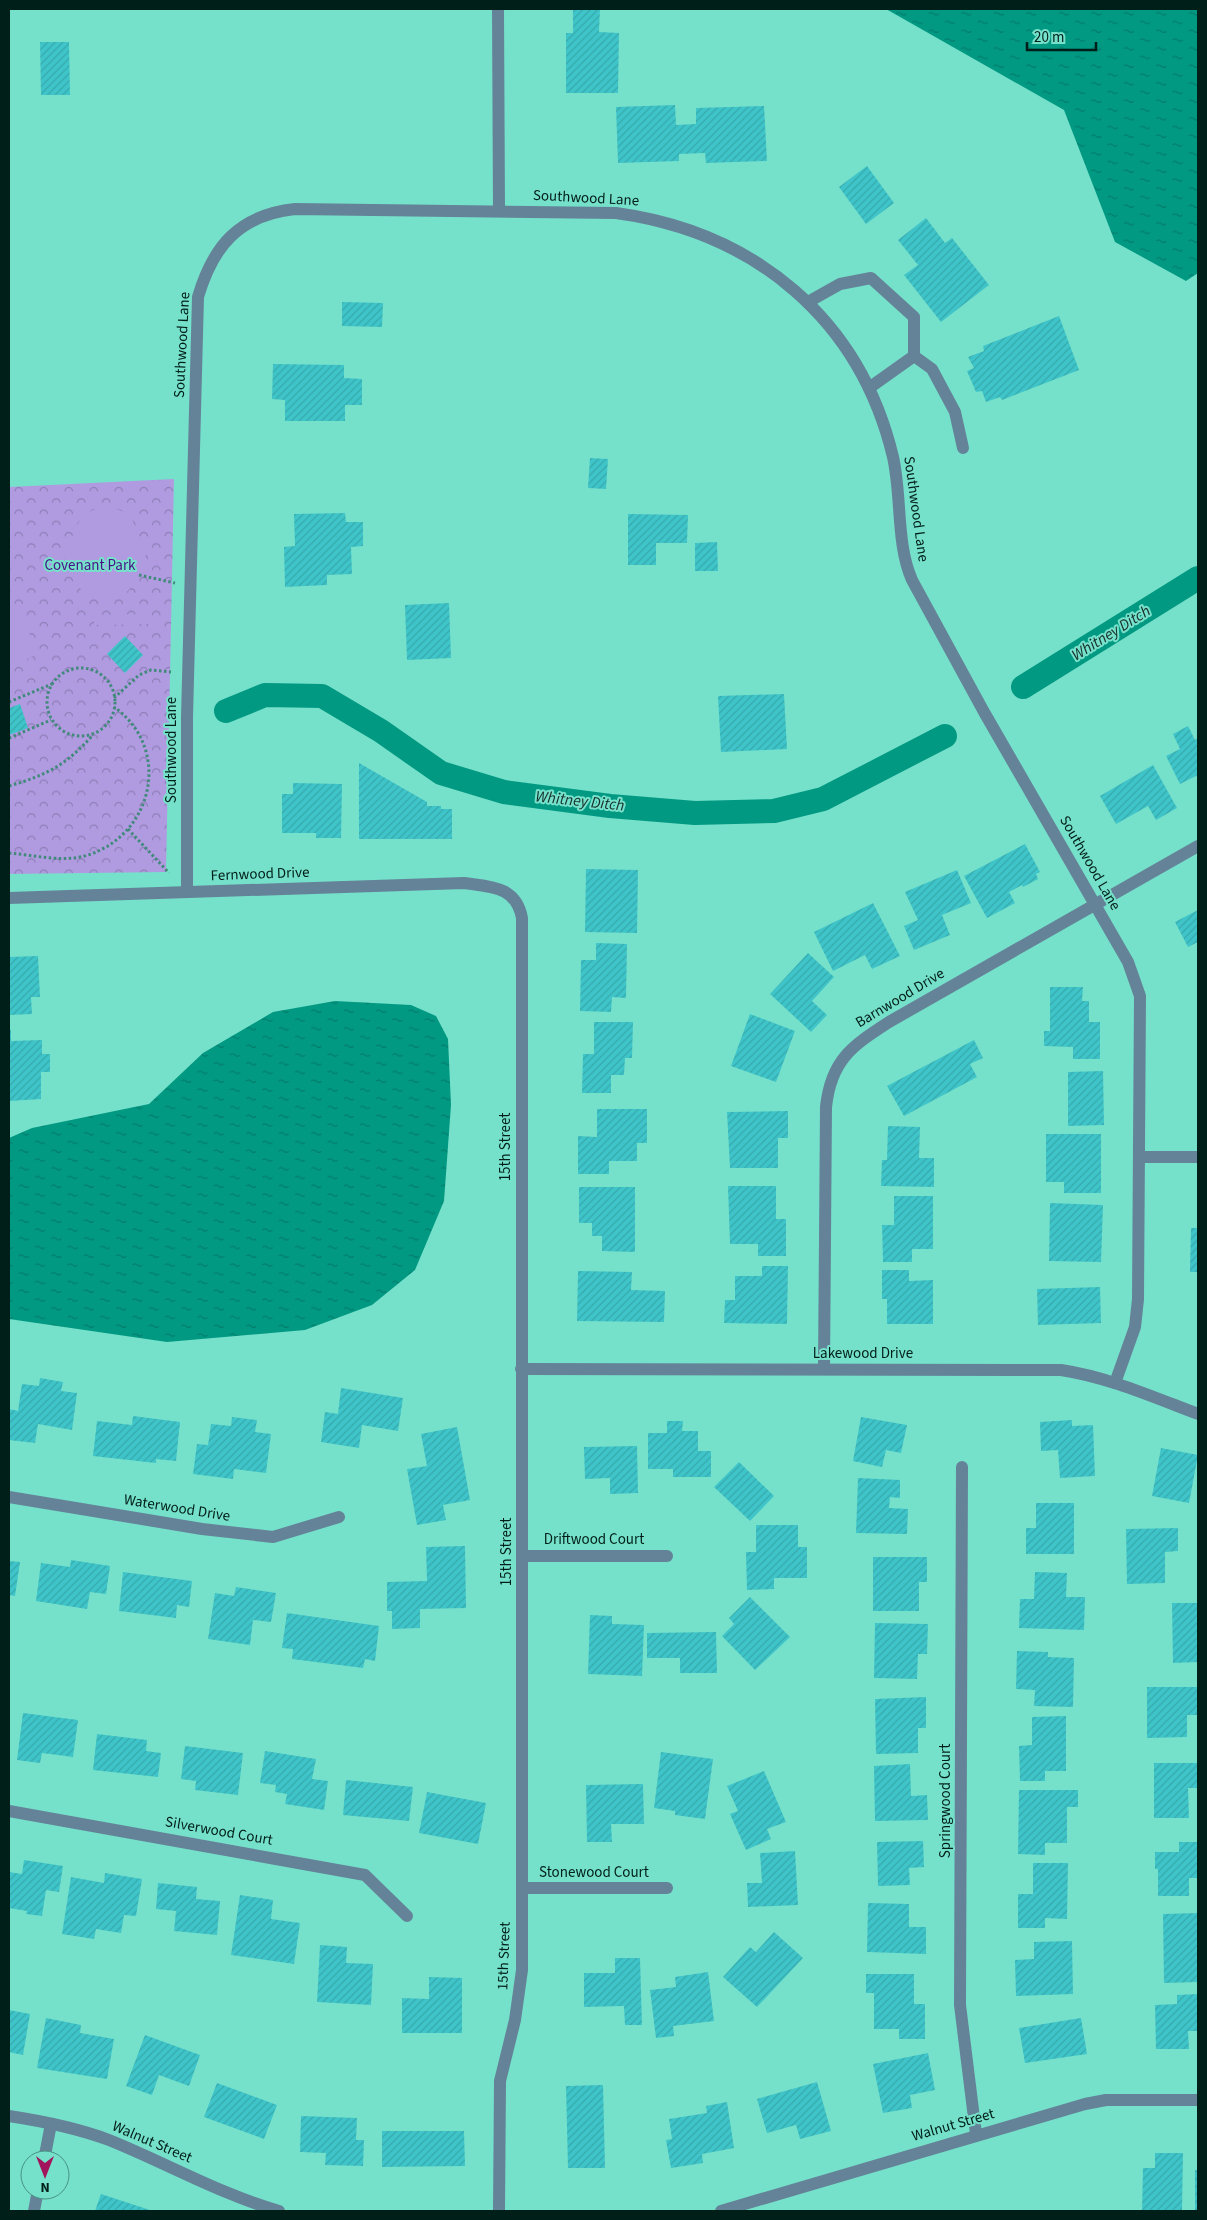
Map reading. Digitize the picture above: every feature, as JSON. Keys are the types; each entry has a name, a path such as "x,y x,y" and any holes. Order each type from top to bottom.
{"street":[{"path":"498,9 499,211"},
{"name":"Southwood Lane","path":"187,892 188,672 198,297 205,273 218,250 228,238 252,221 282,211 295,209 616,213 664,222 705,235 738,251 777,275 808,302 842,342 869,388 888,437 897,472 904,558 912,580 984,712 1128,962 1140,996 1138,1299 1135,1327 1115,1383"},
{"path":"808,302 840,284 871,278 914,317 914,356"},
{"path":"869,388 914,356"},
{"path":"914,356 932,369 955,412 963,448"},
{"name":"Barnwood Drive","path":"824,1369 826,1108 827,1096 839,1063 855,1044 888,1022 1198,846"},
{"name":"Fernwood Drive","path":"9,898 464,883 496,887 510,894"},
{"name":"15th Street","path":"499,2211 500,2081 520,1995 522,1888 522,918 521,909 510,894"},
{"path":"1140,1157 1198,1157"},
{"name":"Lakewood Drive","path":"521,1369 1061,1370 1084,1373 1198,1414"},
{"name":"Springwood Court","path":"962,1467 960,2006 976,2134"},
{"name":"Waterwood Drive","path":"9,1496 202,1529 273,1537 339,1517"},
{"name":"Driftwood Court","path":"522,1556 667,1556"},
{"name":"Silverwood Court","path":"9,1811 365,1875 407,1916"},
{"name":"Stonewood Court","path":"522,1888 667,1888"},
{"name":"Walnut Street","path":"721,2211 976,2134 1085,2104 1106,2100 1198,2100"},
{"name":"Walnut Street","path":"9,2116 51,2124 108,2140 250,2203 278,2211"},
{"path":"46,2150 51,2124"}],"path":[{"path":"139,575 174,583 190,584"},
{"path":"9,702 52,684 65,672 76,668 87,669 98,673 107,680 114,698 114,708 108,723 100,731 78,736 67,734 58,728 51,720 47,709 46,698 52,684"},
{"path":"114,698 139,675 151,670 188,672"},
{"path":"9,853 67,858 87,855 119,839 139,815 146,797 150,778 146,754 139,733 126,716 114,708"},
{"path":"9,738 51,720"},
{"path":"9,786 42,775 61,765 75,755 94,733"},
{"path":"128,830 187,892"}],"green space":[{"name":"Covenant Park","path":"174,479 166,872 9,874 9,487"},
{"path":"105,507 115,509 131,518 146,550 138,575 128,591 122,597 106,602 96,600 78,586 70,566 64,558 76,526 83,516 95,509"},
{"path":"17,604 38,654 9,667 9,608"},
{"path":"148,614 148,624 94,625 94,615"}],"water":[{"path":"886,9 1198,9 1198,273 1186,281 1115,242 1064,110"},
{"path":"335,1001 411,1005 436,1016 448,1039 451,1105 444,1201 415,1270 372,1305 305,1330 167,1342 9,1319 9,1138 32,1128 149,1104 203,1053 273,1012"}],"building":[{"path":"573,9 600,9 599,32 619,33 618,93 566,93 566,33 573,33"},
{"path":"40,42 69,42 70,95 41,95"},
{"path":"675,105 676,125 696,124 696,108 764,106 767,161 706,163 705,153 679,154 679,161 618,163 616,107"},
{"path":"867,166 894,203 866,224 839,187"},
{"path":"926,218 945,243 952,238 989,285 941,322 904,275 918,265 898,240"},
{"path":"342,302 383,303 382,327 342,326"},
{"path":"1059,316 1079,370 1002,400 1000,397 986,402 982,391 976,392 967,371 974,368 968,357 984,351 983,346"},
{"path":"273,364 344,365 344,378 362,379 362,405 345,405 345,421 285,421 285,400 272,399"},
{"path":"590,458 608,459 606,489 588,488"},
{"path":"345,513 346,522 363,522 363,546 351,547 352,574 327,575 327,585 285,587 284,547 295,546 294,514"},
{"path":"628,514 688,515 687,543 656,543 656,565 628,565"},
{"path":"717,542 718,571 695,571 695,543"},
{"path":"449,603 451,658 407,660 405,605"},
{"path":"125,636 143,655 125,673 107,654"},
{"path":"784,694 787,749 721,752 718,696"},
{"path":"20,704 28,728 9,735 9,708"},
{"path":"1188,726 1195,740 1198,738 1198,775 1180,784 1166,756 1180,749 1173,734"},
{"path":"359,763 427,802 427,806 441,806 441,809 452,809 452,839 359,839"},
{"path":"1153,765 1177,808 1156,820 1148,806 1116,824 1100,796"},
{"path":"293,783 342,784 341,838 316,838 316,833 282,833 282,794 293,794"},
{"path":"1025,844 1040,872 1036,874 1038,879 1009,892 1015,903 987,918 964,876"},
{"path":"586,869 638,870 637,933 585,932"},
{"path":"957,870 971,903 942,915 950,935 914,950 904,926 918,920 905,892"},
{"path":"873,903 900,956 872,969 865,955 833,971 814,932"},
{"path":"1198,910 1198,942 1188,947 1175,922"},
{"path":"596,943 627,944 626,998 612,997 611,1012 580,1011 581,960 596,960"},
{"path":"808,953 834,977 812,1001 827,1015 811,1032 770,994"},
{"path":"38,956 40,997 31,997 32,1014 9,1015 9,957"},
{"path":"1050,987 1083,987 1082,1001 1089,1001 1089,1022 1100,1022 1100,1059 1073,1059 1073,1047 1044,1046 1044,1031 1050,1031"},
{"path":"750,1014 795,1031 776,1082 731,1066"},
{"path":"594,1022 633,1022 632,1058 625,1058 624,1075 611,1075 611,1093 582,1093 583,1054 594,1054"},
{"path":"9,1030 11,1030 11,1041 42,1040 42,1054 50,1054 50,1072 41,1072 41,1099 9,1101"},
{"path":"974,1040 983,1058 970,1064 977,1077 904,1116 887,1086"},
{"path":"1103,1071 1104,1125 1068,1126 1068,1072"},
{"path":"597,1109 647,1109 647,1143 637,1143 637,1161 609,1161 609,1174 578,1174 578,1136 597,1137"},
{"path":"788,1111 788,1138 778,1138 778,1168 730,1168 727,1112"},
{"path":"888,1126 920,1127 919,1158 934,1158 934,1187 881,1186 882,1160 887,1160"},
{"path":"1046,1134 1101,1134 1101,1193 1064,1193 1064,1182 1046,1182"},
{"path":"728,1186 776,1186 776,1219 786,1219 786,1256 758,1256 758,1244 730,1244"},
{"path":"579,1187 635,1187 635,1252 602,1251 602,1236 592,1236 592,1223 579,1223"},
{"path":"894,1196 933,1196 933,1249 912,1249 912,1262 883,1262 882,1225 894,1225"},
{"path":"1050,1203 1103,1205 1101,1262 1049,1261"},
{"path":"1191,1228 1198,1228 1198,1272 1190,1272"},
{"path":"762,1266 788,1266 787,1324 724,1323 725,1300 735,1300 735,1276 762,1276"},
{"path":"882,1270 909,1270 909,1281 933,1280 933,1324 887,1324 887,1299 882,1299"},
{"path":"578,1271 632,1272 631,1290 665,1291 664,1322 577,1321"},
{"path":"1100,1287 1101,1323 1038,1325 1037,1289"},
{"path":"40,1378 63,1382 61,1391 77,1393 72,1430 38,1424 35,1443 9,1440 9,1409 18,1411 22,1384 39,1386"},
{"path":"341,1388 403,1398 398,1431 362,1425 359,1448 321,1442 325,1412 338,1414"},
{"path":"133,1416 180,1422 176,1461 156,1459 156,1463 93,1456 97,1421 132,1425"},
{"path":"232,1417 257,1420 255,1432 271,1434 266,1473 234,1469 233,1479 193,1474 197,1444 208,1445 211,1424 231,1426"},
{"path":"861,1417 907,1425 901,1453 886,1450 882,1467 853,1461"},
{"path":"1072,1420 1072,1426 1093,1425 1095,1476 1060,1478 1058,1450 1041,1451 1040,1422"},
{"path":"667,1421 683,1421 682,1431 698,1431 698,1451 711,1451 711,1477 673,1477 673,1469 648,1469 648,1433 667,1433"},
{"path":"457,1427 470,1500 443,1505 446,1520 417,1525 407,1469 427,1466 421,1434"},
{"path":"637,1446 638,1493 610,1494 610,1478 585,1479 584,1447"},
{"path":"1161,1448 1198,1455 1189,1503 1152,1496"},
{"path":"739,1462 774,1496 750,1521 714,1487"},
{"path":"858,1478 900,1480 900,1498 890,1497 889,1508 908,1509 907,1534 856,1533"},
{"path":"1036,1503 1074,1503 1074,1554 1026,1554 1026,1528 1036,1528"},
{"path":"756,1525 798,1525 798,1547 807,1547 807,1578 774,1578 774,1589 747,1590 746,1552 756,1552"},
{"path":"1178,1528 1178,1551 1165,1552 1165,1583 1127,1584 1126,1529"},
{"path":"465,1546 466,1608 420,1609 420,1628 392,1629 392,1611 387,1611 387,1582 427,1581 426,1547"},
{"path":"873,1557 927,1557 927,1582 919,1582 919,1611 873,1611"},
{"path":"71,1560 110,1566 106,1594 90,1592 87,1609 36,1601 41,1563 70,1567"},
{"path":"9,1561 20,1562 15,1596 9,1595"},
{"path":"123,1572 192,1581 189,1607 177,1605 176,1618 119,1611"},
{"path":"1035,1572 1067,1573 1066,1597 1085,1597 1084,1630 1019,1628 1020,1599 1034,1599"},
{"path":"236,1587 276,1593 271,1622 253,1620 250,1645 208,1639 215,1593 234,1596"},
{"path":"750,1597 790,1637 755,1670 722,1636 734,1624 729,1618"},
{"path":"1172,1603 1198,1603 1198,1662 1173,1663"},
{"path":"287,1613 379,1626 375,1661 365,1659 363,1668 292,1659 293,1649 282,1648"},
{"path":"590,1615 612,1616 612,1624 644,1625 642,1676 588,1674"},
{"path":"875,1623 928,1624 927,1654 918,1654 917,1679 874,1678"},
{"path":"716,1632 717,1673 680,1673 680,1658 647,1658 647,1633"},
{"path":"1017,1651 1048,1652 1048,1657 1074,1658 1073,1707 1034,1706 1035,1690 1016,1689"},
{"path":"1147,1687 1198,1687 1198,1715 1187,1715 1187,1737 1147,1738"},
{"path":"926,1697 926,1728 918,1728 918,1753 876,1754 875,1699"},
{"path":"23,1713 78,1720 73,1757 42,1753 40,1763 17,1760"},
{"path":"1066,1716 1066,1771 1045,1771 1045,1781 1020,1781 1019,1746 1032,1745 1032,1717"},
{"path":"97,1734 147,1740 146,1751 161,1753 158,1777 93,1770"},
{"path":"185,1746 243,1753 238,1795 195,1790 196,1781 181,1779"},
{"path":"265,1751 316,1759 312,1779 328,1781 324,1810 285,1804 287,1794 275,1792 276,1785 260,1783"},
{"path":"661,1752 713,1759 705,1819 675,1815 675,1811 654,1808"},
{"path":"1154,1763 1198,1763 1198,1788 1188,1788 1189,1818 1154,1818"},
{"path":"910,1764 911,1796 927,1795 928,1820 875,1821 874,1766"},
{"path":"764,1771 786,1822 767,1829 771,1839 746,1850 730,1814 738,1811 727,1786"},
{"path":"346,1780 413,1787 409,1821 343,1815"},
{"path":"643,1784 644,1824 611,1824 612,1842 587,1842 586,1785"},
{"path":"1019,1790 1078,1790 1078,1807 1067,1807 1067,1843 1045,1843 1045,1855 1018,1854"},
{"path":"427,1792 486,1803 478,1844 419,1833"},
{"path":"923,1841 924,1867 909,1868 910,1885 878,1886 877,1842"},
{"path":"1179,1842 1198,1842 1198,1878 1189,1878 1189,1896 1158,1896 1158,1869 1155,1869 1155,1852 1179,1852"},
{"path":"795,1851 798,1905 748,1907 747,1883 762,1883 760,1853"},
{"path":"24,1860 63,1866 59,1892 46,1890 42,1916 26,1914 27,1911 9,1908 9,1872 22,1874"},
{"path":"1033,1863 1068,1863 1067,1919 1045,1918 1045,1928 1018,1928 1018,1894 1033,1894"},
{"path":"105,1873 142,1879 136,1916 124,1915 121,1933 96,1929 94,1939 62,1934 71,1877 104,1883"},
{"path":"158,1883 197,1887 196,1899 220,1901 217,1935 174,1931 176,1911 156,1909"},
{"path":"240,1895 273,1900 271,1919 300,1923 294,1964 231,1955"},
{"path":"868,1903 909,1904 909,1927 926,1927 926,1954 867,1952"},
{"path":"1198,1913 1198,1982 1164,1983 1163,1914"},
{"path":"774,1932 803,1958 757,2007 723,1977 750,1947 756,1952"},
{"path":"1072,1941 1073,1994 1016,1996 1015,1960 1034,1959 1034,1942"},
{"path":"320,1945 347,1947 346,1963 373,1964 371,2005 317,2002"},
{"path":"615,1958 640,1958 642,2025 625,2025 624,2006 584,2007 584,1973 615,1973"},
{"path":"708,1972 714,2021 673,2026 674,2036 656,2038 650,1990 676,1987 675,1977"},
{"path":"866,1974 914,1974 914,2004 925,2004 925,2039 899,2039 899,2029 874,2029 874,1993 866,1993"},
{"path":"429,1977 462,1978 462,2033 402,2033 402,1998 429,1999"},
{"path":"1198,1994 1198,2031 1188,2031 1189,2049 1156,2049 1155,2005 1177,2004 1177,1995"},
{"path":"9,2010 30,2014 23,2055 9,2052"},
{"path":"46,2018 81,2025 80,2033 114,2039 107,2079 37,2068"},
{"path":"1081,2018 1087,2054 1025,2063 1019,2028"},
{"path":"145,2035 200,2055 189,2086 159,2075 152,2095 126,2086"},
{"path":"928,2053 935,2090 910,2095 912,2108 883,2113 873,2064"},
{"path":"817,2082 831,2131 800,2139 796,2125 767,2133 757,2099"},
{"path":"217,2083 277,2105 264,2139 204,2117"},
{"path":"603,2085 605,2168 568,2168 566,2086"},
{"path":"727,2102 734,2148 702,2154 703,2163 671,2168 666,2140 672,2139 669,2119 707,2113 706,2106"},
{"path":"301,2116 357,2118 356,2140 364,2140 363,2166 325,2165 326,2153 300,2152"},
{"path":"382,2131 464,2131 465,2166 382,2167"},
{"path":"1155,2153 1183,2153 1182,2211 1142,2211 1143,2168 1155,2168"},
{"path":"1195,2170 1198,2170 1198,2211 1195,2211"},
{"path":"101,2194 153,2211 95,2211"}],"waterway":[{"name":"Whitney Ditch","path":"1023,687 1198,578"},
{"name":"Whitney Ditch","path":"226,711 265,695 322,696 381,731 441,773 504,792 610,806 695,813 774,811 823,799 945,736"}]}
